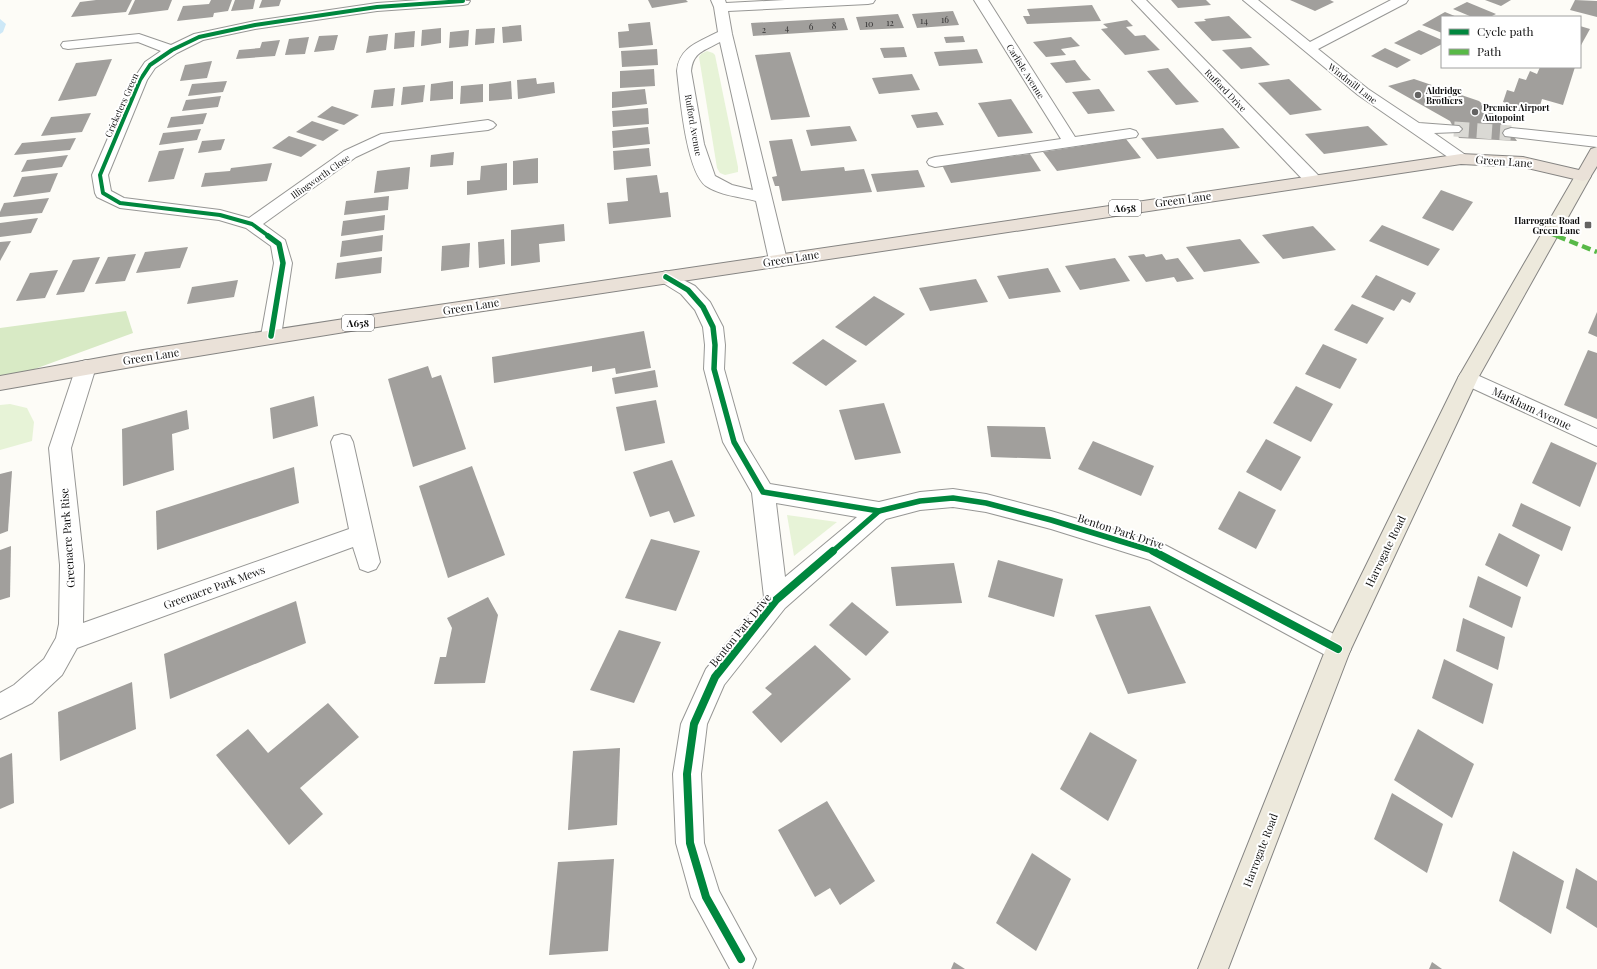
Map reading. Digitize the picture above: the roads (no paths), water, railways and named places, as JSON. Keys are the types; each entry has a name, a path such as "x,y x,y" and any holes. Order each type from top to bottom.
{"highway":[{"name":"Green Lane","path":"0,383 271,336 1461,159 1497,159 1591,166"}],"main road":[{"name":"Harrogate Road","path":"1213,969 1338,649 1468,378 1591,166"}],"street":[{"path":"778,260 719,3 868,0"},
{"name":"Carlisle Avenue","path":"981,0 1071,143"},
{"name":"Rufford Drive","path":"1139,0 1313,180"},
{"name":"Windmill Lane","path":"1250,0 1363,92 1461,159"},
{"path":"1309,48 1401,0"},
{"name":"Cricketers Green","path":"271,336 283,263 279,244 252,224 220,216 120,203 103,193 100,175 140,80 150,65 172,50 199,38 255,24 377,7 462,1"},
{"name":"Rufford Avenue","path":"725,34 693,51 685,60 684,71 699,158 708,179 727,189 763,197"},
{"path":"68,45 140,38 172,50"},
{"name":"Illingworth Close","path":"252,224 350,154 388,137 488,126"},
{"path":"1414,128 1454,129"},
{"path":"1511,133 1597,142"},
{"path":"935,162 1130,134"},
{"name":"Benton Park Drive","path":"666,277 688,290 703,307 713,327 715,345 714,369 734,442 763,492 776,600"},
{"name":"Greenacre Park Rise","path":"0,707 23,694 53,667 68,640 71,624 72,565 60,448 86,367"},
{"name":"Markham Avenue","path":"1468,378 1597,438"},
{"path":"342,442 368,562"},
{"name":"Benton Park Drive","path":"763,492 879,511 920,501 953,498 993,505 1131,543 1157,552 1338,649"},
{"name":"Benton Park Drive","path":"741,959 706,897 690,843 687,774 694,724 715,677 776,600 879,511"},
{"name":"Greenacre Park Mews","path":"68,640 361,534"}],"waterway":[{"path":"0,21 3,24 0,32"}],"tunnel":[{"path":"1454,129 1511,133"}],"place":[{"name":"Aldridge Brothers","path":"1418,95"},
{"name":"Premier Airport Autopoint","path":"1475,112"},
{"name":"Harrogate Road Green Lane","path":"1588,225"}]}
